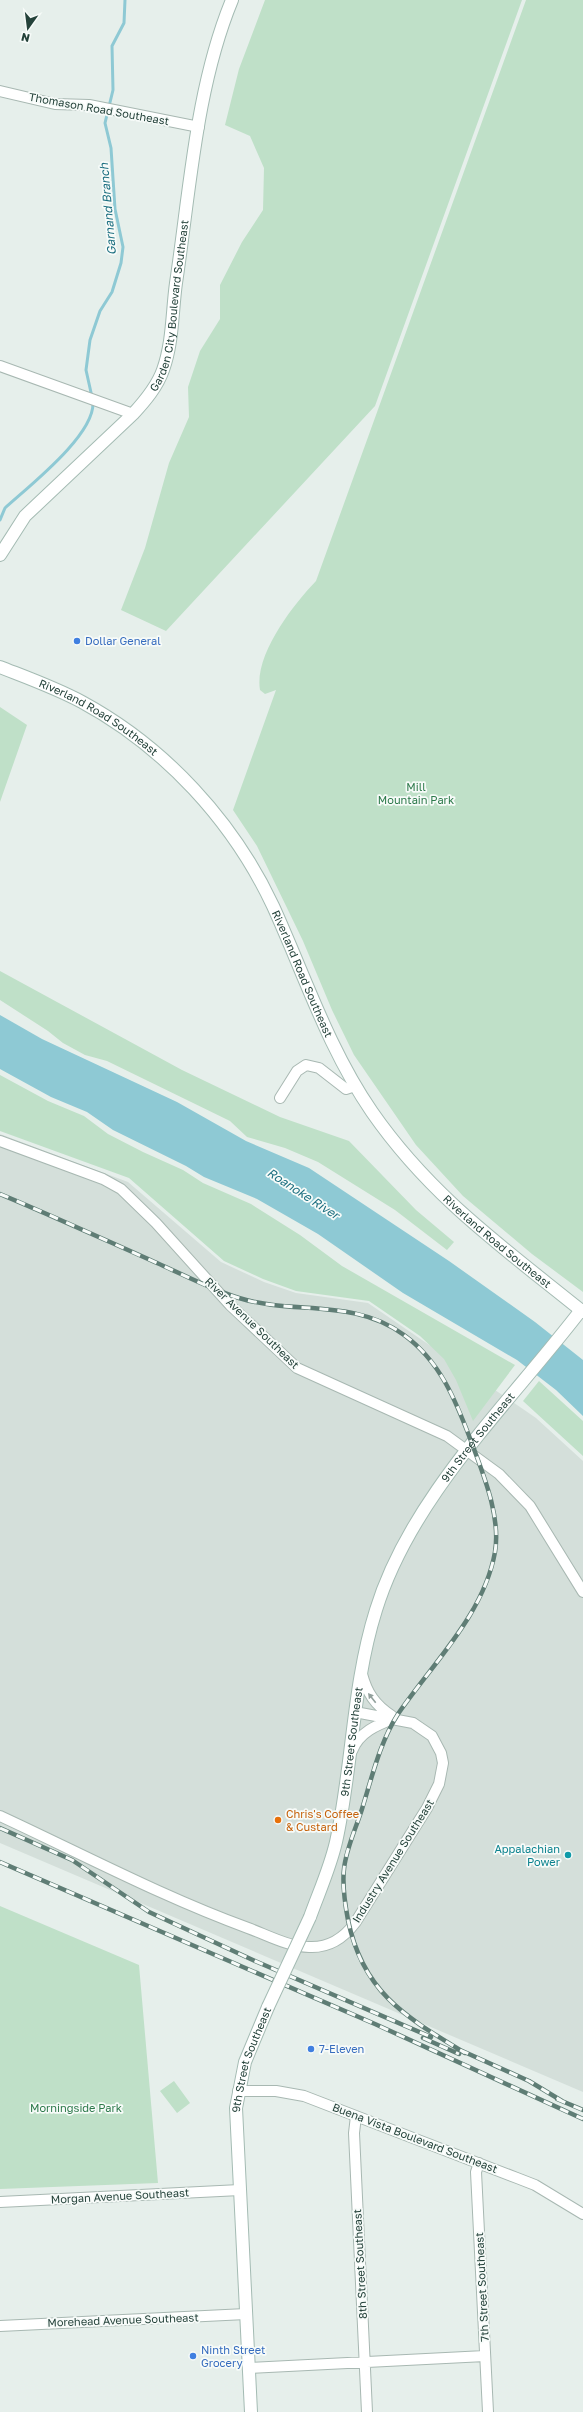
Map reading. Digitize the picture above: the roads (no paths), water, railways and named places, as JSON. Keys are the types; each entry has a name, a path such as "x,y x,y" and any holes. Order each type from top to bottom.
{"street":[{"name":"Garden City Boulevard Southeast","path":"0,555 25,516 133,414 156,385 168,357 199,127 210,69 232,0"},
{"name":"Thomason Road Southeast","path":"0,91 55,104 98,107 199,127"},
{"path":"0,366 133,414"},
{"name":"Riverland Road Southeast","path":"0,667 58,690 106,716 159,757 212,811 242,850 257,875 273,906 332,1044 355,1086 394,1142 442,1196 462,1215 582,1311"},
{"path":"280,1098 297,1071 306,1065 319,1068 346,1089 355,1086"},
{"name":"River Avenue Southeast","path":"0,1141 103,1179 121,1189 151,1218 230,1305 297,1368 436,1430 467,1450 499,1474 530,1506 583,1592"},
{"name":"9th Street Southeast","path":"251,2412 236,2130 238,2091 245,2062 268,2007 310,1916 335,1843 361,1670 376,1609 402,1546 417,1521 467,1450 582,1311"},
{"path":"347,1764 359,1738 370,1730 395,1718 378,1706 366,1691 361,1670"},
{"name":"Industry Avenue Southeast","path":"0,1816 215,1916 295,1945 307,1947 324,1946 341,1938 355,1923 439,1784 443,1764 438,1745 424,1729 413,1722 355,1712"},
{"name":"Buena Vista Boulevard Southeast","path":"238,2091 290,2092 535,2185 583,2214"},
{"name":"8th Street Southeast","path":"356,2116 354,2133 368,2412"},
{"name":"7th Street Southeast","path":"479,2163 476,2172 488,2412"},
{"name":"Morgan Avenue Southeast","path":"0,2202 240,2190"},
{"name":"Morehead Avenue Southeast","path":"0,2326 246,2314"},
{"path":"248,2368 485,2356"}],"water":[{"name":"Roanoke River","path":"0,1015 42,1039 177,1102 246,1141 309,1168 449,1261 535,1322 583,1360 583,1416 556,1390 517,1360 403,1293 318,1234 257,1199 204,1177 186,1166 113,1130 87,1112 51,1097 0,1069"}],"waterway":[{"name":"Garnand Branch","path":"92,397 86,370 90,340 100,311 112,292 121,263 123,247 115,209 111,148 105,123 113,90 112,46 124,23 125,0"},
{"name":"Garnand Branch","path":"0,520 5,508 59,459 72,444 91,415 93,402"}],"railway":[{"path":"0,1194 207,1286 239,1298 281,1306 344,1312 365,1316 385,1323 417,1345 437,1369 453,1397 481,1467 490,1495 495,1524 495,1552 489,1575 469,1617 456,1637 398,1714 386,1736 349,1846 345,1861 343,1882 348,1920 355,1945 364,1967 376,1985 406,2014 465,2053"},
{"path":"0,1828 72,1860 149,1912 255,1961 431,2037"},
{"path":"0,1862 375,2024 583,2119"},
{"path":"423,2038 459,2054"},
{"path":"460,2050 529,2081 562,2101"},
{"path":"557,2099 583,2110"}],"place":[{"name":"Dollar General","path":"77,641"},
{"name":"Chris's Coffee & Custard","path":"278,1820"},
{"name":"Appalachian Power","path":"568,1855"},
{"name":"7-Eleven","path":"311,2049"},
{"name":"Ninth Street Grocery","path":"193,2356"}],"park label":[{"name":"Mill Mountain Park","path":"416,793"},
{"name":"Morningside Park","path":"76,2108"}]}
